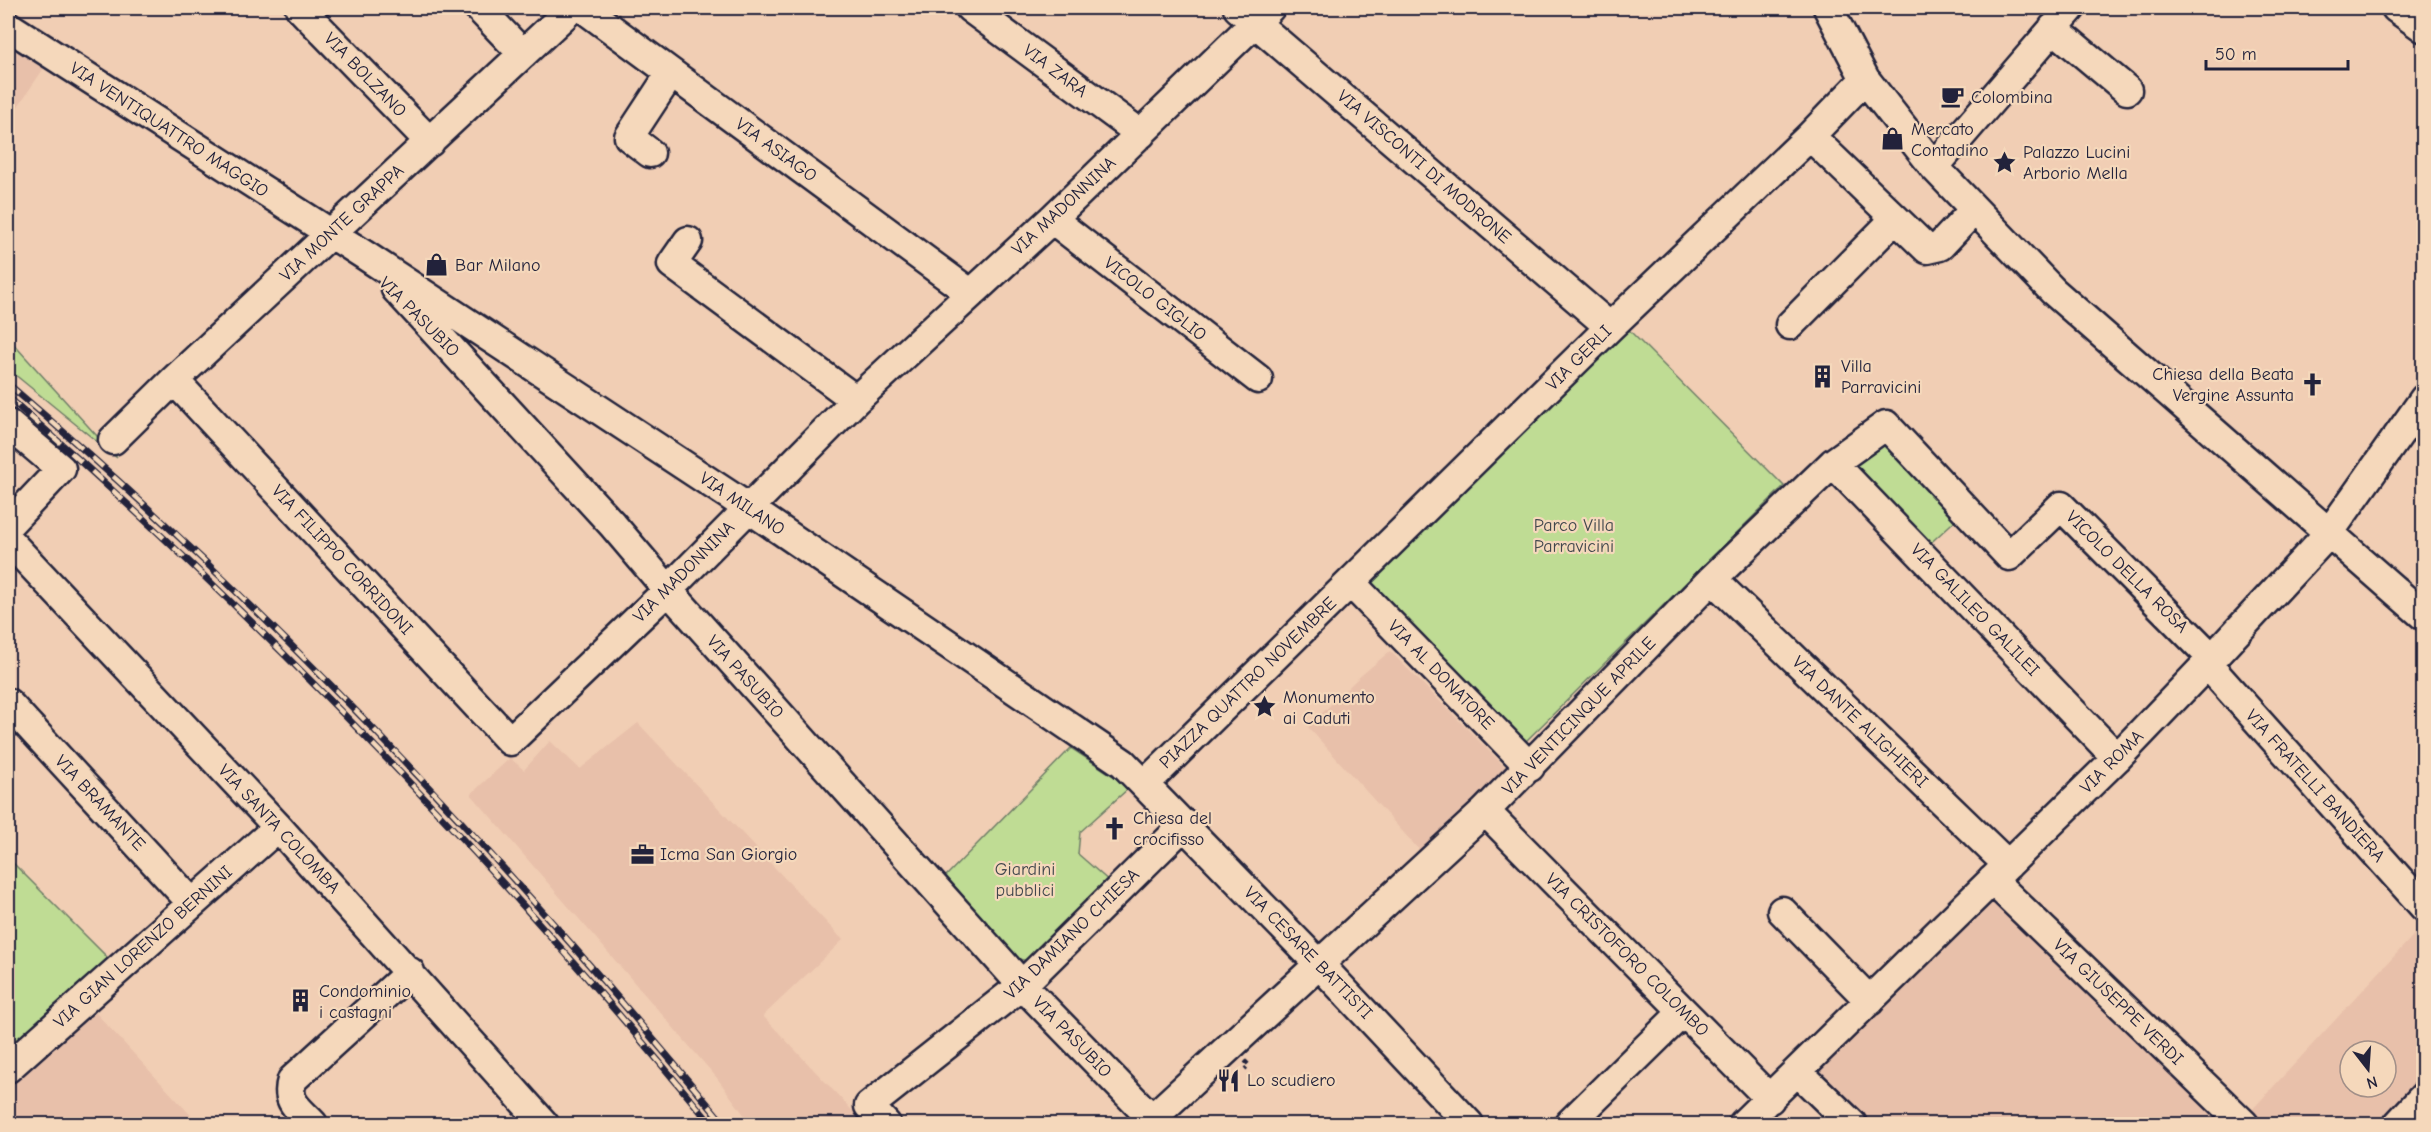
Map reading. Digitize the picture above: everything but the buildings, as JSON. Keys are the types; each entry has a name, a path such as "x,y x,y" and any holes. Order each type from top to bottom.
{"street":[{"name":"VIA BOLZANO","path":"300,8 430,142"},
{"path":"479,8 524,54"},
{"name":"VIA MONTE GRAPPA","path":"113,440 174,380 573,8"},
{"name":"VIA ASIAGO","path":"583,8 970,293"},
{"name":"VIA ZARA","path":"970,8 1140,134"},
{"path":"1828,8 1865,79 1934,167 2053,291 2424,616"},
{"path":"2396,8 2424,28"},
{"name":"VIA MADONNINA","path":"510,741 668,590 856,400 1052,219 1140,134 1254,12"},
{"name":"VIA VISCONTI DI MODRONE","path":"1254,12 1610,327"},
{"path":"1934,167 2062,18 2127,90"},
{"name":"VIA VENTIQUATTRO MAGGIO","path":"8,26 330,235"},
{"path":"650,153 629,137 671,73"},
{"name":"VIA GERLI","path":"1351,583 1610,327 1810,136 1865,79"},
{"path":"1810,136 1919,244 1927,249 1940,246 1974,210"},
{"name":"VICOLO GIGLIO","path":"1052,219 1258,379"},
{"path":"1790,325 1895,219"},
{"name":"VIA MILANO","path":"330,235 376,262 748,507 1123,763 1145,784"},
{"name":"VIA PASUBIO","path":"330,235 336,246 396,289 612,524 668,590 1022,986 1152,1123"},
{"path":"688,241 672,264 856,400"},
{"name":"VIA FILIPPO CORRIDONI","path":"174,380 510,741"},
{"name":"VIA ROMA","path":"1743,1125 2117,758 2210,661 2329,533 2424,399"},
{"path":"8,424 61,469 8,525"},
{"name":"VICOLO DELLA ROSA","path":"1833,463 1887,425 2009,556 2061,506 2210,661"},
{"name":"VIA VENTICINQUE APRILE","path":"1152,1123 1319,964 1485,812 1712,579 1833,463"},
{"name":"VIA GALILEO GALILEI","path":"1833,463 2117,758"},
{"name":"VIA SANTA COLOMBA","path":"8,540 278,827 410,972 544,1125"},
{"name":"VIA DANTE ALIGHIERI","path":"1712,579 2000,872"},
{"name":"VIA AL DONATORE","path":"1351,583 1530,767"},
{"name":"PIAZZA QUATTRO NOVEMBRE","path":"1145,784 1351,583"},
{"name":"VIA FRATELLI BANDIERA","path":"2210,661 2424,907"},
{"name":"VIA BRAMANTE","path":"8,703 192,903"},
{"name":"VIA CESARE BATTISTI","path":"1145,784 1319,964 1469,1125"},
{"name":"VIA CRISTOFORO COLOMBO","path":"1485,812 1770,1099"},
{"name":"VIA DAMIANO CHIESA","path":"878,1115 1022,986 1185,824"},
{"name":"VIA GIAN LORENZO BERNINI","path":"8,1068 278,827"},
{"name":"VIA GIUSEPPE VERDI","path":"2000,872 2244,1125"},
{"path":"1782,911 1870,1001"},
{"path":"313,1125 290,1100 289,1090 292,1080 410,972"},
{"path":"1569,1125 1683,1012"},
{"path":"1798,1072 1852,1125"},
{"path":"2398,1125 2424,1096"}],"shaded area":[{"path":"8,45 44,68 8,121"},
{"path":"1390,651 1510,772 1422,853 1308,727 1357,679"},
{"name":"Icma San Giorgio","path":"638,723 843,940 763,1016 865,1124 751,1124 717,1078 471,794 510,758 524,770 550,741 580,769"},
{"path":"1993,886 2238,1124 1858,1124 1805,1073"},
{"path":"2423,925 2423,1081 2383,1124 2262,1124 2250,1112"},
{"path":"95,1012 199,1124 8,1124 8,1089"}],"green space":[{"name":"Parco Villa Parravicini","path":"1625,326 1784,486 1523,744 1364,584"},
{"path":"8,338 117,458 8,369"},
{"path":"1886,431 1962,514 1924,549 1840,463"},
{"name":"Giardini pubblici","path":"1071,748 1130,787 1080,832 1078,854 1110,882 1031,961 1017,959 946,876"},
{"path":"8,858 108,958 8,1051"}],"railway":[{"path":"8,384 200,556 383,738 557,928 724,1124"},
{"path":"8,397 103,481 195,568 374,746 546,932 711,1124"}],"place":[{"name":"Colombina","path":"1953,97"},
{"name":"Mercato Contadino","path":"1893,139"},
{"name":"Palazzo Lucini Arborio Mella","path":"2005,162"},
{"name":"Bar Milano","path":"437,265"},
{"name":"Villa Parravicini","path":"1823,376"},
{"name":"Chiesa della Beata Vergine Assunta","path":"2312,384"},
{"name":"Monumento ai Caduti","path":"1265,707"},
{"name":"Chiesa del crocifisso","path":"1115,828"},
{"name":"Icma San Giorgio","path":"642,854"},
{"name":"Condominio i castagni","path":"301,1001"},
{"name":"Lo scudiero","path":"1229,1080"}]}
